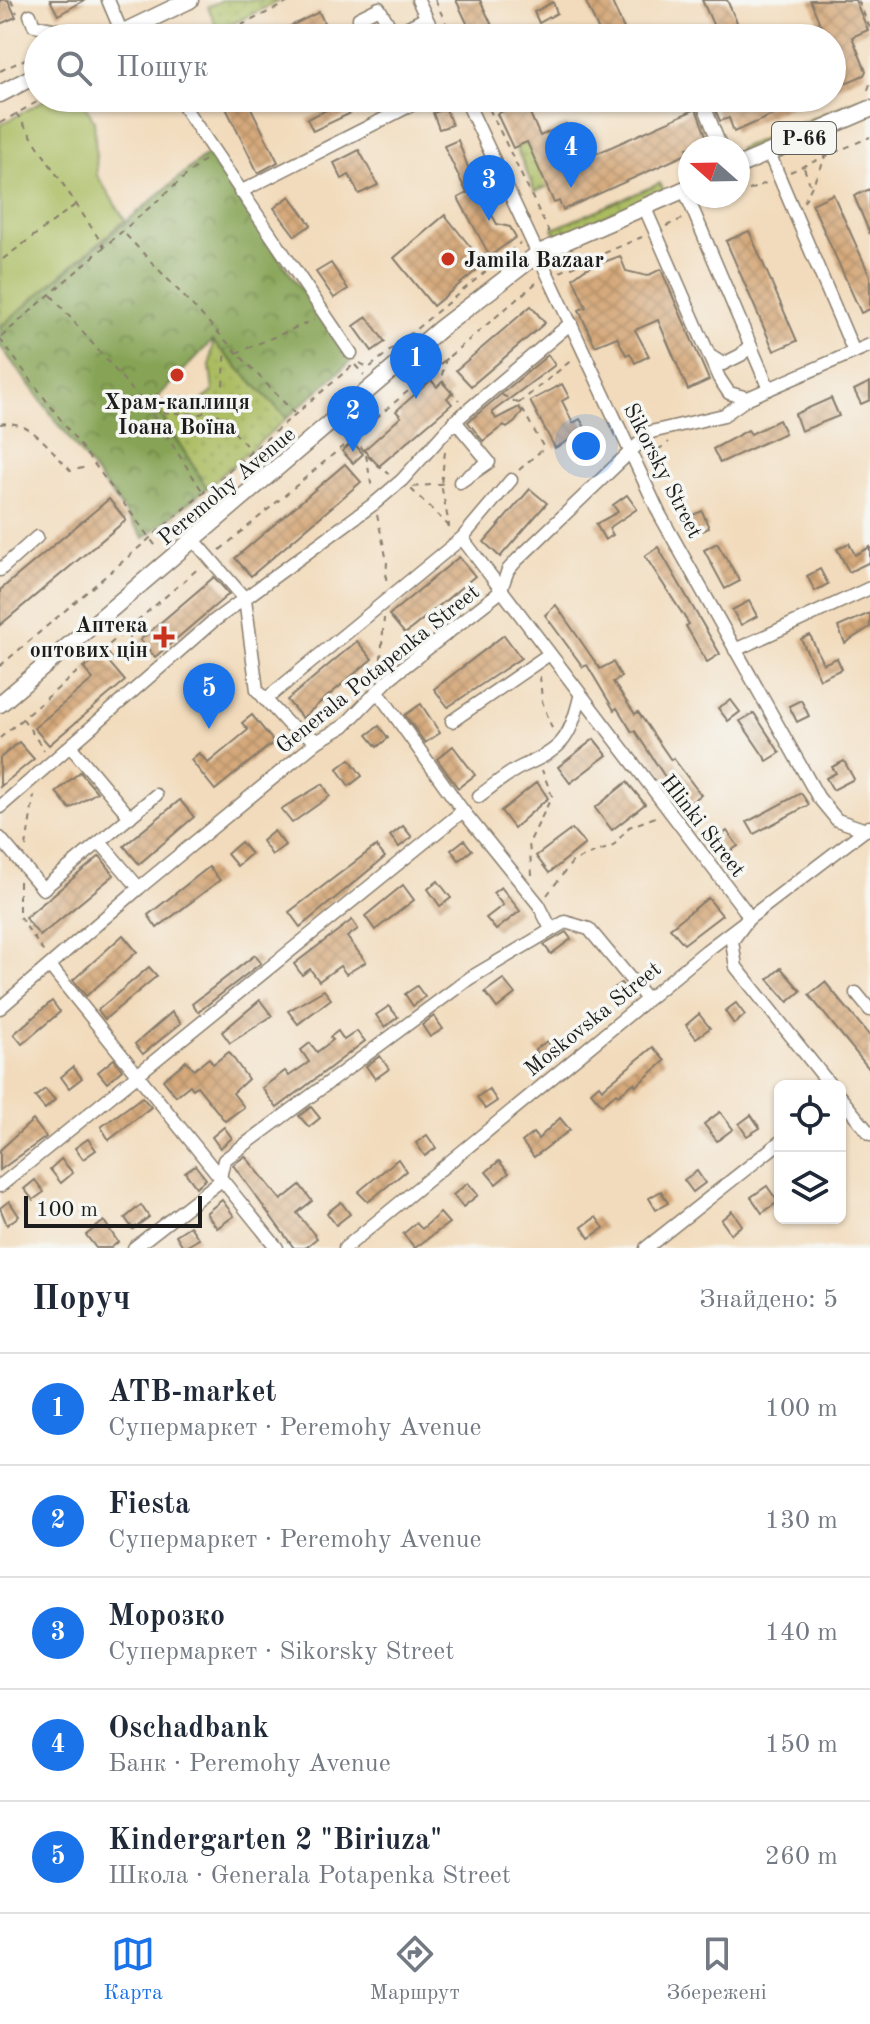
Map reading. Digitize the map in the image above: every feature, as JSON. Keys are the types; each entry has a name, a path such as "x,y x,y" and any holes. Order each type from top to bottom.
{"main road":[{"path":"139,24 190,0"},
{"path":"0,94 24,81"},
{"name":"Р-66","path":"750,161 870,109"},
{"name":"Peremohy Avenue","path":"0,704 453,318 539,253 678,192"}],"street":[{"path":"108,0 120,24"},
{"path":"418,0 429,24"},
{"path":"359,24 359,18 379,8 385,24"},
{"path":"30,15 34,24"},
{"path":"414,24 426,18"},
{"path":"188,112 351,353"},
{"path":"240,192 397,112"},
{"name":"Sikorsky Street","path":"472,112 660,515 818,797 837,820 868,828"},
{"path":"707,112 716,136"},
{"path":"769,153 854,352"},
{"path":"644,206 719,378 729,393 748,398"},
{"path":"693,208 769,389"},
{"path":"0,807 157,669 375,503 451,425 571,323"},
{"path":"712,357 723,364 741,355 750,345"},
{"name":"Generala Potapenka Street","path":"0,1008 139,888 318,741 344,726 391,677 500,592 508,570 635,459 651,432 724,415 748,398 870,345"},
{"path":"451,425 489,462 460,482"},
{"path":"265,700 462,538 511,480"},
{"path":"0,570 37,537"},
{"name":"Hlinki Street","path":"462,538 749,918"},
{"path":"194,540 245,599 257,690 288,724 318,741"},
{"path":"735,650 870,588"},
{"path":"452,721 548,655"},
{"path":"378,692 463,811 539,905 551,929"},
{"path":"479,796 521,767 537,763 565,738 580,697"},
{"path":"71,747 130,817"},
{"path":"0,838 43,889 156,795"},
{"path":"0,1186 141,1075 463,811"},
{"name":"Moskovska Street","path":"345,1248 647,999 868,828"},
{"path":"100,842 139,888"},
{"path":"749,918 732,941 736,967 826,1080"},
{"path":"134,1248 219,1182 224,1160 470,978 565,922 589,929 647,999"},
{"path":"50,966 141,1075 277,1248"},
{"path":"856,993 870,1010"},
{"path":"846,1104 870,1134"},
{"path":"646,1248 774,1147"}],"path":[{"path":"244,24 293,0"},
{"path":"435,0 446,24"},
{"path":"858,0 870,28"},
{"path":"0,71 24,60"},
{"path":"868,90 870,84"},
{"path":"0,123 24,109"},
{"path":"491,112 552,239"},
{"path":"16,113 105,249"},
{"path":"750,189 870,137"},
{"path":"150,538 0,338 124,233 214,151"},
{"path":"796,217 826,156"},
{"path":"803,166 812,186"},
{"path":"3,259 76,205"},
{"path":"0,738 535,283 708,208"},
{"path":"124,233 227,346 295,414"},
{"path":"0,666 357,361 369,368 524,239"},
{"path":"561,258 566,270"},
{"path":"50,295 151,412 204,493"},
{"path":"235,354 325,315"},
{"path":"151,412 201,414 212,407 222,396 227,346"},
{"path":"519,403 583,351"},
{"path":"446,357 441,379 467,411"},
{"path":"491,390 519,403 544,448 529,458 511,480"},
{"path":"212,407 252,452"},
{"path":"0,424 11,421 27,425 71,471 86,467"},
{"path":"449,526 441,484 451,425"},
{"path":"635,459 671,441"},
{"path":"366,455 387,561 378,692"},
{"path":"409,488 460,482"},
{"path":"125,632 157,669"},
{"path":"23,719 42,742 49,767"},
{"path":"529,892 533,874 529,843 552,796 547,776 537,763"},
{"path":"539,905 573,861 613,846 629,827 669,812"}],"green space":[{"path":"222,0 281,0 232,24 215,24 208,7"},
{"path":"858,99 861,106 750,153 750,144 827,112 846,112 846,104"},
{"path":"24,112 89,112 94,120 97,175 125,220 0,327 0,125"},
{"path":"527,142 549,186 535,192 516,147"},
{"path":"207,154 351,361 287,418 212,341 153,402 207,488 144,538 0,346 0,327"},
{"path":"660,183 664,191 557,237 553,229"},
{"path":"213,340 287,418 207,488 153,402 193,407 213,392 210,366"}],"building":[{"path":"0,0 8,0 16,17 0,24"},
{"path":"50,0 85,0 58,15"},
{"path":"456,0 480,0 491,24 467,24"},
{"path":"585,0 611,0 622,24 596,24"},
{"path":"702,0 727,0 738,24 713,24"},
{"path":"810,0 855,0 868,30 852,37 866,71 864,75 846,83 846,24 820,24"},
{"path":"553,2 557,13 539,23 534,12"},
{"path":"319,12 325,24 295,24"},
{"path":"228,112 253,112 278,162 258,173"},
{"path":"322,112 351,113 313,131 307,119"},
{"path":"447,112 452,125 439,129 433,113"},
{"path":"501,112 529,112 540,136 566,124 582,160 689,112 697,112 706,136 678,136 678,158 563,210 559,201 554,203 527,142 513,148 497,114"},
{"path":"716,112 779,112 734,132 729,118 720,121"},
{"path":"458,140 469,170 472,168 487,193 481,196 497,224 510,227 516,237 490,256 458,198 467,193 444,146"},
{"path":"359,150 378,185 359,194 349,175 342,179 334,163"},
{"path":"870,189 870,234 854,196"},
{"path":"833,194 870,276 870,309 861,313 812,204"},
{"path":"290,196 311,225 295,236 274,208"},
{"path":"445,215 484,264 433,306 394,258"},
{"path":"749,231 797,341 774,351 726,241"},
{"path":"620,256 626,271 647,276 661,269 709,380 688,390 658,320 635,330 649,356 635,363 630,353 626,355 617,337 595,346 579,310 586,307 573,278 585,269"},
{"path":"331,263 348,289 334,298 316,272"},
{"path":"531,306 545,323 471,386 456,370"},
{"path":"367,317 385,342 372,351 354,326"},
{"path":"548,355 555,365 492,412 496,419 519,407 522,412 515,422 507,428 504,425 483,441 468,422"},
{"path":"431,380 437,387 442,382 452,393 447,398 452,404 379,466 364,450 401,417 396,411"},
{"path":"870,382 870,400 861,404 854,390"},
{"path":"562,384 569,397 562,401 573,423 580,419 587,431 555,448 530,401"},
{"path":"831,398 839,416 801,431 795,414"},
{"path":"779,420 785,433 720,463 713,449 748,430 751,434"},
{"path":"353,442 363,454 353,463 342,451"},
{"path":"345,464 361,482 251,576 235,558"},
{"path":"530,489 547,503 500,557 484,542"},
{"path":"627,495 637,509 609,528 613,535 605,540 596,524 618,512 613,505"},
{"path":"109,499 126,520 0,625 0,590"},
{"path":"702,511 709,528 696,534 688,517"},
{"path":"717,543 740,581 725,589 704,550"},
{"path":"849,543 855,555 870,547 870,562 849,572 837,549"},
{"path":"658,547 720,654 707,662 686,626 689,624 645,556"},
{"path":"459,557 475,576 405,634 389,615"},
{"path":"820,569 828,584 815,591 807,576"},
{"path":"214,577 229,594 155,657 140,640"},
{"path":"749,601 757,616 741,625 732,610"},
{"path":"556,605 600,669 613,662 621,677 613,682 701,795 687,805 635,731 632,732 617,708 614,710 587,665 583,667 545,615"},
{"path":"870,613 870,627 845,643 838,627"},
{"path":"504,635 521,658 448,707 434,689"},
{"path":"810,635 823,664 837,658 842,669 820,679 801,639"},
{"path":"357,641 372,659 302,718 287,700"},
{"path":"106,651 112,658 108,661 125,681 49,745 34,728 93,679 84,669"},
{"path":"731,700 740,712 728,721 718,708"},
{"path":"801,700 809,716 797,722 789,706"},
{"path":"421,704 440,733 425,743 405,715"},
{"path":"754,713 780,753 767,761 740,721"},
{"path":"252,715 274,742 215,790 191,760 199,753 208,763 248,730 242,723"},
{"path":"379,726 388,738 377,747 367,735"},
{"path":"594,739 607,755 570,783 558,767"},
{"path":"19,742 34,759 0,787 0,758"},
{"path":"453,746 475,775 458,788 437,759"},
{"path":"350,759 362,776 349,786 337,769"},
{"path":"844,761 854,779 833,790 826,778 836,773 832,767"},
{"path":"80,772 97,792 70,809 56,792"},
{"path":"537,782 548,798 514,828 501,811"},
{"path":"627,782 645,804 612,830 595,808"},
{"path":"323,784 330,796 292,823 281,809"},
{"path":"801,793 809,805 754,834 747,822"},
{"path":"180,800 194,817 139,864 124,846"},
{"path":"403,826 412,837 399,847 390,836"},
{"path":"572,829 585,844 549,873 536,856"},
{"path":"274,831 285,845 272,855 262,841"},
{"path":"727,831 738,846 726,854 716,840"},
{"path":"464,840 472,850 459,860 451,850"},
{"path":"241,842 251,854 237,866 227,854"},
{"path":"376,846 385,857 300,927 289,912"},
{"path":"100,856 114,875 40,936 25,918"},
{"path":"209,867 220,880 157,928 148,915"},
{"path":"438,881 451,898 440,906 428,889"},
{"path":"403,885 414,900 375,930 365,916"},
{"path":"501,887 520,911 496,930 486,918 503,905 493,893"},
{"path":"708,898 722,915 684,944 670,928"},
{"path":"352,920 358,929 347,937 366,962 346,974 340,966 319,981 310,969 302,975 294,964"},
{"path":"566,932 571,939 551,954 544,945"},
{"path":"123,935 137,952 86,996 73,980"},
{"path":"255,955 261,963 198,1012 192,1004"},
{"path":"149,967 157,976 105,1019 98,1010"},
{"path":"781,968 801,991 788,1002 768,979"},
{"path":"503,979 515,994 497,1008 485,992"},
{"path":"825,982 870,1036 870,1070 809,995"},
{"path":"621,983 630,995 618,1006 608,993"},
{"path":"417,986 425,997 413,1006 405,994"},
{"path":"324,990 331,999 298,1024 288,1011"},
{"path":"260,1000 272,1016 230,1043 222,1032"},
{"path":"52,1001 60,1012 22,1044 14,1034"},
{"path":"736,1003 745,1015 734,1024 725,1011"},
{"path":"389,1006 398,1017 385,1027 376,1015"},
{"path":"172,1012 181,1023 143,1054 135,1044"},
{"path":"699,1014 710,1028 696,1038 686,1025"},
{"path":"434,1016 443,1029 430,1037 422,1025"},
{"path":"338,1031 344,1040 357,1031 365,1041 277,1108 262,1088 285,1071 289,1076 309,1062 301,1050 310,1043 317,1052 333,1040 330,1037"},
{"path":"547,1041 557,1054 545,1063 535,1050"},
{"path":"653,1047 665,1061 636,1086 634,1083 618,1095 616,1093 602,1105 591,1092 599,1085 602,1089"},
{"path":"229,1052 248,1079 233,1093 244,1107 225,1121 197,1086 193,1089 190,1085 176,1096 163,1080 186,1061 194,1070 209,1058 213,1064"},
{"path":"380,1056 389,1069 375,1079 366,1066"},
{"path":"114,1059 122,1070 107,1083 98,1072"},
{"path":"73,1067 82,1078 69,1088 61,1077"},
{"path":"45,1089 55,1100 45,1109 35,1097"},
{"path":"489,1089 497,1101 485,1109 477,1097"},
{"path":"142,1097 151,1107 109,1140 101,1127"},
{"path":"311,1107 320,1118 309,1127 299,1116"},
{"path":"720,1112 733,1129 717,1141 704,1124"},
{"path":"751,1115 760,1128 747,1136 739,1124"},
{"path":"560,1118 570,1130 534,1157 522,1142 533,1133 538,1139"},
{"path":"33,1120 46,1137 0,1170 0,1150"},
{"path":"224,1127 232,1138 220,1148 212,1137"},
{"path":"427,1135 436,1148 425,1156 416,1143"},
{"path":"88,1139 96,1150 83,1159 75,1148"},
{"path":"245,1156 281,1200 300,1185 312,1201 297,1213 317,1238 305,1248 294,1248 233,1165"},
{"path":"61,1159 73,1173 61,1183 50,1169"},
{"path":"398,1159 406,1171 368,1202 358,1192"},
{"path":"499,1161 509,1173 496,1184 486,1172"},
{"path":"195,1165 206,1179 196,1187 185,1172"},
{"path":"697,1171 705,1183 693,1192 684,1180"},
{"path":"35,1180 44,1192 33,1200 24,1189"},
{"path":"468,1183 478,1195 463,1207 453,1195"},
{"path":"767,1186 774,1196 774,1205 762,1213 751,1197"},
{"path":"661,1191 668,1203 656,1210 649,1198"},
{"path":"222,1200 234,1216 217,1228 206,1213"},
{"path":"9,1201 19,1216 7,1225 0,1208"},
{"path":"341,1202 350,1214 336,1225 327,1213"},
{"path":"141,1205 149,1217 133,1229 125,1218"},
{"path":"732,1211 742,1225 731,1234 721,1220"},
{"path":"440,1213 449,1223 415,1248 403,1234 416,1223 422,1229"},
{"path":"596,1217 604,1228 589,1238 582,1227"},
{"path":"104,1221 118,1242 111,1248 96,1248 86,1235"},
{"path":"190,1226 199,1239 184,1248 176,1235"}],"place":[{"name":"Oschadbank","path":"571,188"},
{"name":"Морозко","path":"489,221"},
{"name":"Jamila Bazaar","path":"448,259"},
{"name":"Храм-каплиця Іоана Воїна","path":"177,375"},
{"name":"ATB-market","path":"416,399"},
{"name":"Fiesta","path":"353,452"},
{"name":"Аптека оптових цін","path":"164,637"},
{"name":"Kindergarten 2 \"Biriuza\"","path":"209,729"}]}
